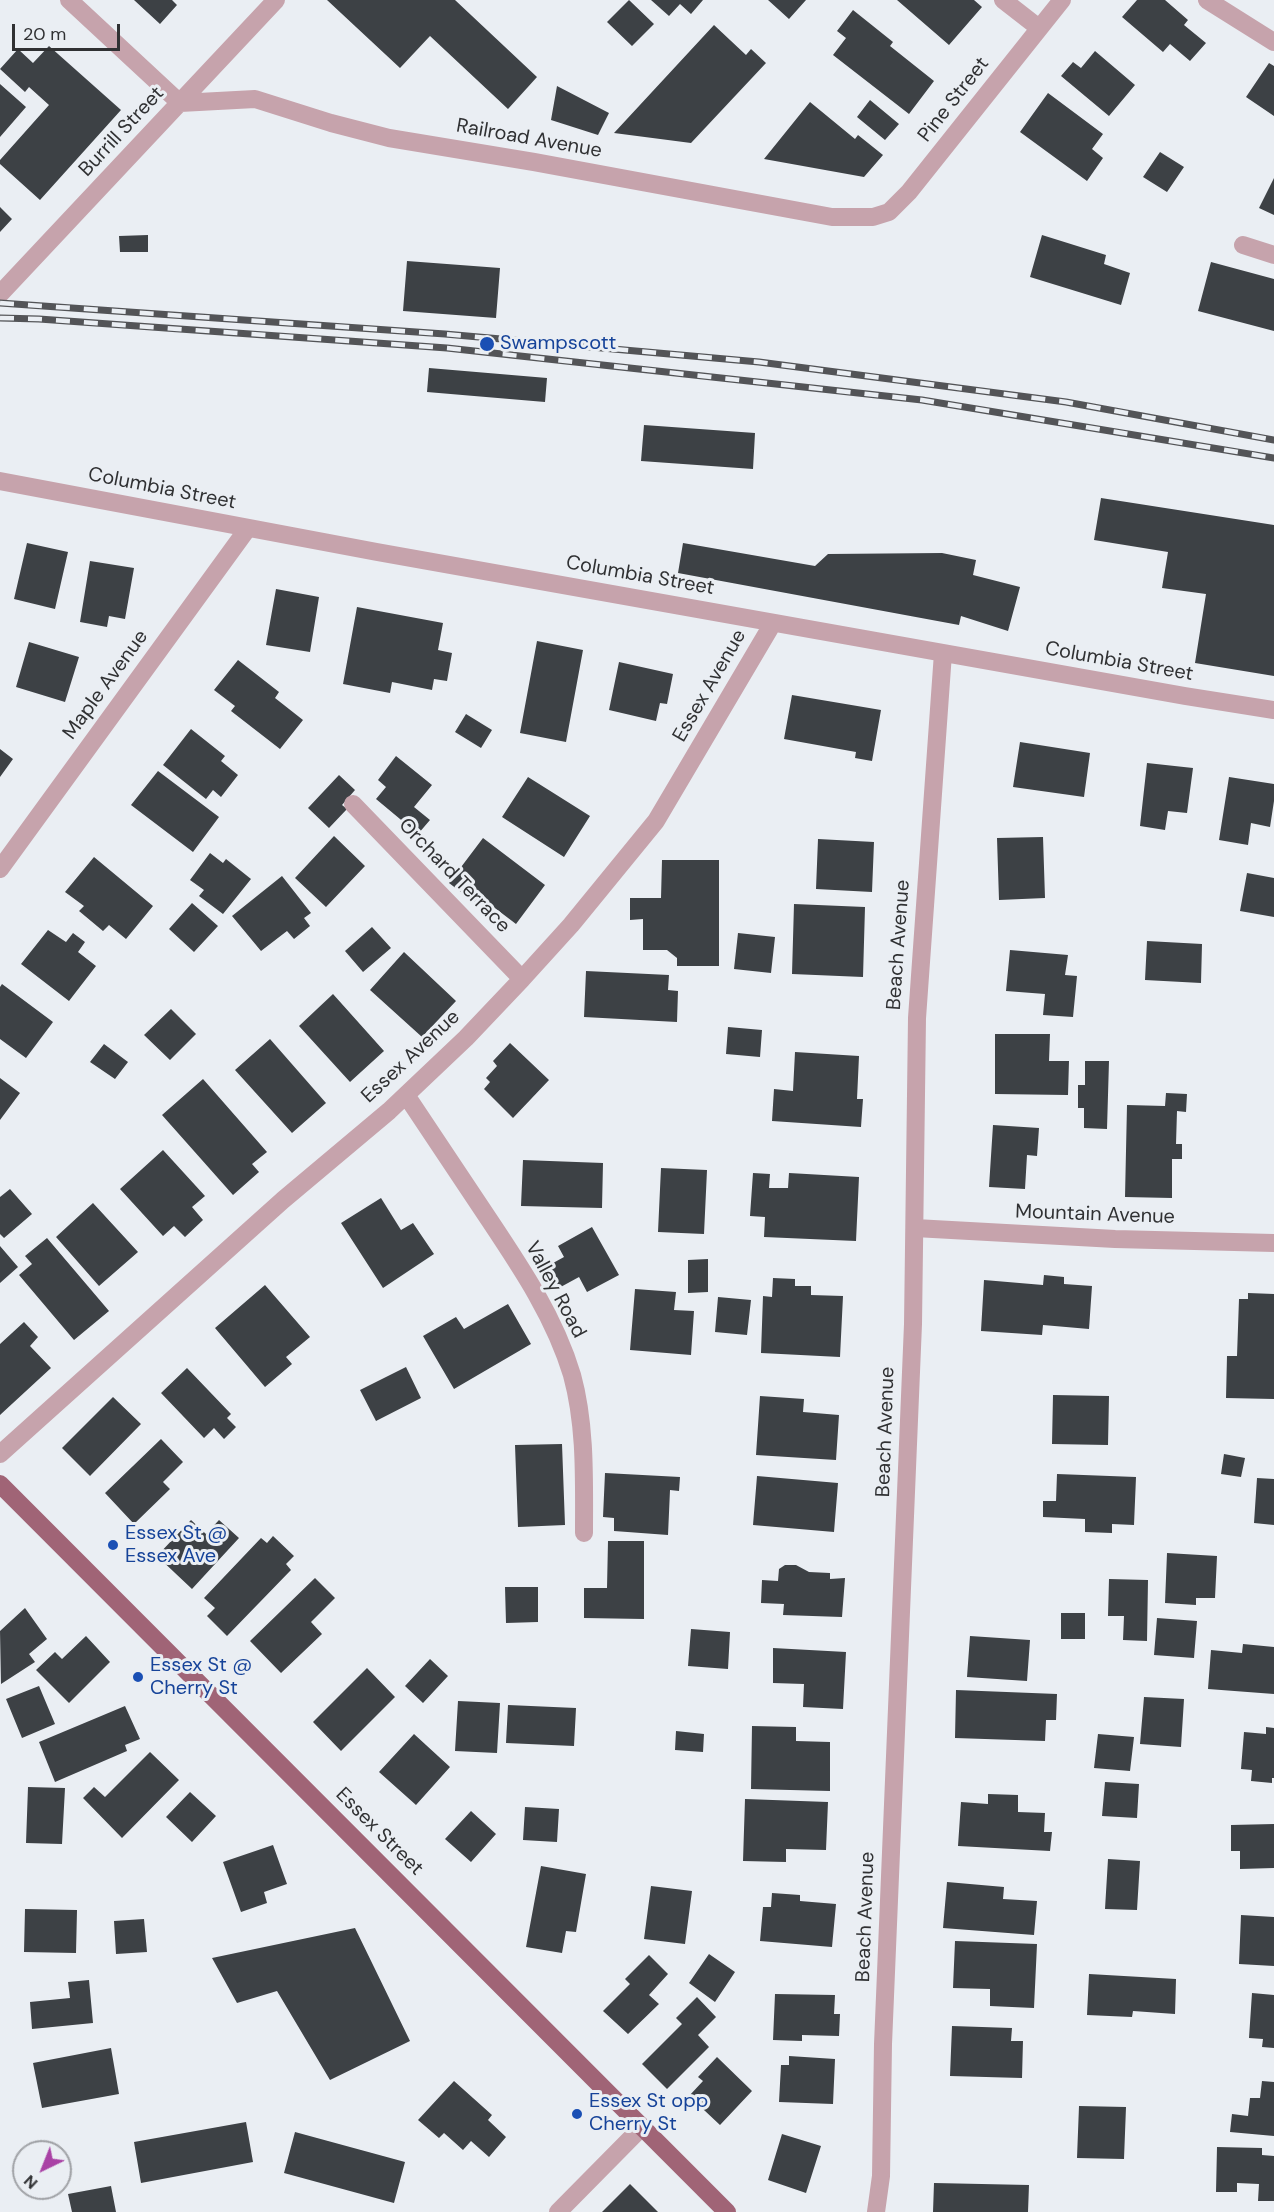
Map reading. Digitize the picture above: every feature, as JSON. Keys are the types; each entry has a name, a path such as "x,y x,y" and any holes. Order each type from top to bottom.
{"main road":[{"name":"Essex Street","path":"0,1484 727,2212"}],"street":[{"path":"69,0 180,103"},
{"name":"Burrill Street","path":"0,294 276,0"},
{"path":"1003,0 1039,28"},
{"name":"Pine Street","path":"873,217 889,212 909,192 1062,0"},
{"path":"1207,0 1274,42"},
{"name":"Railroad Avenue","path":"180,103 255,99 331,123 389,138 528,160 832,217 873,217"},
{"path":"1244,245 1274,255"},
{"name":"Columbia Street","path":"0,481 943,653 1274,710"},
{"name":"Maple Avenue","path":"0,869 248,528"},
{"name":"Essex Avenue","path":"0,1454 283,1200 406,1095 466,1038 522,979 571,925 656,821 773,622"},
{"name":"Beach Avenue","path":"876,2212 881,2176 883,2044 913,1324 917,1018 943,653"},
{"name":"Orchard Terrace","path":"353,804 522,979"},
{"name":"Valley Road","path":"406,1095 526,1276 555,1329 572,1376 580,1418 584,1465 584,1533"},
{"name":"Mountain Avenue","path":"915,1228 1115,1239 1274,1243"},
{"path":"558,2212 642,2127"}],"building":[{"path":"134,0 172,0 177,5 160,24"},
{"path":"327,0 455,0 537,77 508,109 430,36 400,68"},
{"path":"629,0 654,24 632,46 607,22"},
{"path":"651,0 703,0 691,14 680,4 669,16"},
{"path":"768,0 806,0 789,19"},
{"path":"897,0 974,0 982,7 949,45"},
{"path":"1137,0 1165,0 1188,20 1184,25 1206,43 1190,61 1170,44 1163,52 1122,17"},
{"path":"853,10 893,42 890,46 934,81 909,114 833,55 846,38 837,31"},
{"path":"714,25 746,55 751,49 766,63 691,143 614,133"},
{"path":"49,46 121,110 40,200 0,164 0,160 49,105 29,87 25,92 0,69 18,49 33,63"},
{"path":"1095,51 1135,85 1109,116 1061,76 1073,62 1081,68"},
{"path":"1269,63 1274,66 1274,116 1246,97"},
{"path":"0,84 26,107 0,137"},
{"path":"557,86 609,113 598,135 551,120"},
{"path":"1048,93 1103,134 1092,149 1103,158 1087,181 1020,132"},
{"path":"870,100 899,124 885,140 857,117"},
{"path":"810,102 855,139 858,135 883,155 864,177 764,159"},
{"path":"1160,152 1184,167 1167,192 1143,177"},
{"path":"1274,178 1274,215 1259,208"},
{"path":"0,207 12,219 0,232"},
{"path":"148,235 148,252 120,252 119,236"},
{"path":"1042,235 1106,255 1104,264 1130,273 1121,305 1030,277"},
{"path":"407,261 500,268 496,318 403,311"},
{"path":"1211,262 1274,279 1274,331 1198,311"},
{"path":"429,368 547,378 545,402 427,392"},
{"path":"644,425 755,433 753,469 641,461"},
{"path":"1101,498 1274,525 1274,676 1195,663 1206,594 1162,588 1168,552 1094,540"},
{"path":"27,543 68,552 55,609 14,599"},
{"path":"683,543 815,566 828,554 942,553 976,560 973,575 1020,587 1008,631 961,616 959,625 678,573"},
{"path":"90,561 134,568 125,619 109,616 107,627 80,622"},
{"path":"276,589 319,597 310,652 266,645"},
{"path":"357,607 443,623 438,650 452,653 447,681 434,679 432,690 392,682 390,693 343,684"},
{"path":"537,641 583,650 566,742 520,733"},
{"path":"29,642 79,657 65,702 16,687"},
{"path":"238,660 279,692 275,698 303,720 280,749 231,711 235,706 214,690"},
{"path":"619,662 673,674 667,704 660,703 656,721 609,710"},
{"path":"792,695 881,710 872,761 855,758 856,752 784,739"},
{"path":"466,714 492,730 481,748 455,732"},
{"path":"191,729 225,756 221,761 238,775 221,797 213,790 206,799 163,765"},
{"path":"1020,742 1090,753 1084,797 1013,787"},
{"path":"0,749 13,759 0,777"},
{"path":"396,756 432,785 414,807 430,820 418,834 376,799 386,787 378,780"},
{"path":"1147,763 1193,768 1187,813 1168,811 1165,830 1140,826"},
{"path":"158,771 219,817 193,852 131,805"},
{"path":"339,775 355,790 342,805 347,809 329,828 308,808"},
{"path":"528,777 590,816 564,857 502,817"},
{"path":"1229,777 1274,784 1270,827 1251,823 1248,845 1219,840"},
{"path":"334,836 365,866 326,907 295,878"},
{"path":"1043,837 1045,898 999,900 997,838"},
{"path":"483,838 545,885 516,924 487,902 482,908 449,883"},
{"path":"818,839 874,842 872,892 816,889"},
{"path":"210,853 223,863 226,859 251,879 223,914 199,896 204,890 190,880"},
{"path":"94,857 153,906 126,939 109,925 103,931 79,911 84,906 65,892"},
{"path":"662,860 719,860 719,966 677,966 677,958 667,950 643,950 643,919 630,920 630,898 661,898"},
{"path":"1247,873 1274,878 1274,917 1240,911"},
{"path":"282,876 311,913 304,918 310,926 294,939 287,931 261,951 232,916"},
{"path":"192,903 218,926 194,952 169,929"},
{"path":"794,904 865,907 863,977 792,974"},
{"path":"372,927 391,948 363,972 345,951"},
{"path":"48,930 66,942 73,933 85,942 78,952 96,966 69,1001 21,964"},
{"path":"738,933 775,937 771,973 734,969"},
{"path":"1147,941 1202,944 1201,983 1145,980"},
{"path":"1010,950 1068,955 1065,975 1077,976 1073,1017 1043,1015 1045,994 1006,991"},
{"path":"404,952 456,1001 422,1037 370,990"},
{"path":"586,971 669,975 668,990 678,991 677,1022 584,1017"},
{"path":"2,984 53,1022 26,1058 0,1039 0,987"},
{"path":"333,994 384,1051 350,1082 299,1026"},
{"path":"171,1009 196,1034 170,1060 144,1035"},
{"path":"728,1027 762,1030 760,1057 726,1054"},
{"path":"995,1034 1050,1034 1049,1061 1069,1061 1068,1095 995,1094"},
{"path":"270,1039 326,1103 292,1133 235,1070"},
{"path":"510,1043 549,1080 513,1118 484,1089 490,1082 486,1078 497,1066 493,1061"},
{"path":"104,1044 128,1062 115,1079 90,1062"},
{"path":"795,1052 859,1056 857,1099 863,1099 861,1127 772,1121 774,1089 793,1091"},
{"path":"1085,1061 1109,1061 1107,1129 1084,1128 1084,1108 1078,1108 1078,1085 1085,1085"},
{"path":"0,1078 20,1093 0,1120"},
{"path":"203,1079 267,1152 252,1164 259,1172 233,1195 162,1115"},
{"path":"1166,1093 1187,1094 1186,1112 1177,1111 1176,1144 1182,1144 1182,1159 1172,1159 1172,1198 1125,1197 1127,1105 1165,1106"},
{"path":"993,1125 1039,1128 1037,1156 1027,1155 1025,1189 989,1187"},
{"path":"163,1150 205,1196 192,1207 203,1220 185,1237 174,1226 163,1236 120,1189"},
{"path":"523,1160 603,1163 602,1208 521,1206"},
{"path":"661,1168 707,1170 704,1234 658,1232"},
{"path":"753,1173 770,1174 769,1188 788,1188 789,1173 859,1177 856,1241 764,1237 765,1217 750,1216"},
{"path":"10,1189 32,1214 4,1238 0,1234 0,1197"},
{"path":"381,1198 401,1230 413,1223 434,1254 383,1288 341,1223"},
{"path":"93,1203 138,1252 99,1286 56,1237"},
{"path":"592,1227 619,1275 587,1292 579,1277 557,1289 544,1268 564,1257 558,1246"},
{"path":"47,1238 109,1311 74,1340 19,1275 32,1264 25,1256"},
{"path":"0,1246 18,1267 0,1283"},
{"path":"708,1259 708,1292 688,1293 688,1260"},
{"path":"1044,1275 1064,1277 1064,1284 1092,1286 1089,1329 1043,1325 1042,1335 981,1331 984,1280 1043,1285"},
{"path":"773,1278 795,1279 795,1286 811,1286 811,1295 843,1296 840,1357 761,1353 763,1296 772,1297"},
{"path":"265,1285 310,1337 286,1357 292,1364 265,1387 215,1328"},
{"path":"635,1289 676,1292 674,1310 694,1311 691,1355 630,1350"},
{"path":"1248,1293 1274,1294 1274,1399 1226,1398 1227,1356 1237,1356 1239,1299 1248,1299"},
{"path":"718,1297 751,1300 747,1335 715,1332"},
{"path":"508,1304 531,1344 454,1389 423,1336 456,1317 464,1329"},
{"path":"24,1322 38,1337 30,1346 51,1368 0,1415 0,1344"},
{"path":"406,1367 421,1398 376,1421 360,1390"},
{"path":"187,1368 231,1414 227,1418 236,1427 224,1439 214,1428 204,1438 161,1393"},
{"path":"1053,1395 1109,1396 1108,1445 1052,1444"},
{"path":"760,1396 804,1399 803,1412 839,1415 836,1460 756,1455"},
{"path":"113,1397 141,1424 90,1476 62,1448"},
{"path":"161,1439 183,1462 163,1482 170,1489 134,1524 105,1493"},
{"path":"562,1444 565,1525 518,1527 515,1445"},
{"path":"1224,1454 1245,1458 1241,1477 1221,1474"},
{"path":"605,1473 680,1477 679,1491 670,1490 668,1535 614,1531 614,1518 603,1517"},
{"path":"1057,1474 1136,1477 1134,1525 1112,1524 1112,1533 1085,1532 1085,1519 1043,1517 1043,1501 1056,1501"},
{"path":"757,1476 838,1483 834,1532 753,1525"},
{"path":"1257,1478 1274,1479 1274,1525 1254,1523"},
{"path":"191,1520 206,1534 219,1520 239,1538 192,1589 157,1556"},
{"path":"273,1536 294,1556 286,1564 291,1570 227,1636 207,1616 215,1608 204,1598 261,1538 267,1543"},
{"path":"608,1541 644,1541 644,1619 584,1618 584,1588 607,1588"},
{"path":"1167,1553 1217,1556 1215,1598 1196,1598 1196,1605 1165,1603"},
{"path":"785,1565 796,1565 809,1572 830,1573 830,1579 845,1578 842,1617 783,1615 784,1604 761,1603 762,1580 778,1581 779,1569"},
{"path":"315,1578 335,1598 311,1622 322,1634 281,1673 250,1641"},
{"path":"1109,1579 1148,1580 1147,1641 1123,1640 1124,1616 1108,1616"},
{"path":"505,1587 538,1587 538,1622 506,1623"},
{"path":"25,1608 47,1639 29,1654 35,1662 1,1684 0,1631"},
{"path":"1061,1613 1085,1613 1085,1639 1061,1639"},
{"path":"1157,1618 1197,1621 1194,1658 1154,1655"},
{"path":"691,1629 730,1632 728,1669 688,1666"},
{"path":"86,1636 110,1662 69,1703 36,1670 55,1652 62,1659"},
{"path":"970,1636 1030,1640 1027,1681 967,1677"},
{"path":"1243,1644 1274,1647 1274,1694 1208,1689 1211,1650 1242,1653"},
{"path":"773,1648 846,1652 843,1709 803,1707 804,1684 773,1683"},
{"path":"430,1659 448,1676 423,1703 405,1686"},
{"path":"367,1668 395,1697 341,1751 313,1722"},
{"path":"39,1686 55,1724 22,1738 6,1699"},
{"path":"956,1690 1057,1694 1056,1720 1046,1720 1045,1741 955,1738"},
{"path":"1144,1697 1184,1699 1181,1747 1140,1744"},
{"path":"458,1701 500,1703 497,1753 455,1751"},
{"path":"508,1705 576,1708 574,1746 506,1743"},
{"path":"125,1706 140,1739 125,1745 127,1751 55,1782 39,1742"},
{"path":"752,1726 796,1727 796,1741 830,1742 830,1791 751,1789"},
{"path":"1266,1727 1274,1728 1274,1778 1272,1778 1272,1783 1251,1781 1252,1770 1241,1769 1244,1732 1266,1734"},
{"path":"676,1731 704,1734 703,1752 675,1750"},
{"path":"414,1734 450,1767 416,1805 379,1772"},
{"path":"1098,1734 1134,1737 1130,1771 1094,1768"},
{"path":"150,1752 179,1780 122,1838 83,1798 94,1787 105,1797"},
{"path":"1105,1782 1139,1784 1137,1818 1102,1816"},
{"path":"28,1787 65,1788 62,1844 26,1843"},
{"path":"190,1792 216,1816 192,1842 166,1817"},
{"path":"988,1794 1018,1795 1018,1812 1045,1813 1044,1832 1052,1832 1050,1851 958,1846 961,1802 988,1804"},
{"path":"745,1799 828,1802 826,1850 786,1849 786,1862 743,1861"},
{"path":"525,1807 559,1809 557,1842 523,1840"},
{"path":"471,1811 496,1834 471,1862 445,1839"},
{"path":"1274,1824 1274,1868 1240,1869 1240,1851 1231,1851 1231,1825"},
{"path":"273,1845 287,1884 264,1892 267,1903 241,1912 223,1862"},
{"path":"1108,1859 1140,1861 1137,1910 1105,1909"},
{"path":"541,1866 586,1874 576,1932 566,1931 562,1953 526,1947"},
{"path":"947,1882 1004,1887 1003,1899 1037,1901 1034,1935 943,1928"},
{"path":"651,1886 692,1891 685,1944 644,1939"},
{"path":"772,1893 800,1895 800,1901 836,1904 832,1947 760,1941 763,1907 771,1907"},
{"path":"25,1909 77,1910 76,1953 24,1952"},
{"path":"1241,1915 1274,1917 1274,1966 1239,1964"},
{"path":"144,1919 147,1952 116,1954 114,1921"},
{"path":"355,1928 410,2041 330,2080 277,1991 237,2003 212,1958"},
{"path":"955,1941 1037,1944 1034,2008 990,2006 990,1989 953,1988"},
{"path":"709,1954 735,1972 715,2002 689,1983"},
{"path":"649,1955 668,1974 649,1995 659,2004 628,2034 603,2011 630,1984 625,1979"},
{"path":"1089,1974 1176,1979 1175,2014 1133,2011 1132,2017 1087,2015"},
{"path":"89,1980 93,2023 32,2029 30,2002 70,1998 68,1982"},
{"path":"1252,1993 1274,1995 1274,2048 1262,2047 1263,2039 1249,2038"},
{"path":"775,1994 835,1995 834,2014 840,2014 839,2036 802,2035 802,2041 773,2040"},
{"path":"697,1997 716,2017 698,2035 709,2047 667,2089 642,2064 682,2024 676,2018"},
{"path":"952,2026 1012,2028 1011,2041 1023,2041 1022,2078 950,2076"},
{"path":"111,2048 119,2094 42,2108 33,2063"},
{"path":"789,2056 835,2059 833,2104 779,2102 781,2065 789,2065"},
{"path":"717,2057 752,2091 720,2125 689,2096 703,2081 698,2077"},
{"path":"454,2081 492,2115 488,2120 506,2137 489,2157 471,2141 463,2150 444,2133 439,2138 418,2120"},
{"path":"1262,2081 1274,2082 1274,2136 1230,2132 1232,2114 1248,2116 1250,2098 1260,2098"},
{"path":"1079,2106 1126,2107 1124,2159 1077,2158"},
{"path":"246,2122 253,2162 141,2183 134,2142"},
{"path":"295,2132 405,2162 394,2203 284,2173"},
{"path":"782,2134 821,2146 806,2193 768,2180"},
{"path":"1217,2147 1262,2148 1262,2155 1274,2156 1274,2201 1258,2201 1259,2184 1237,2183 1237,2192 1216,2192"},
{"path":"934,2183 1029,2185 1028,2212 933,2212"},
{"path":"630,2184 658,2212 602,2212"},
{"path":"111,2186 116,2212 72,2212 69,2200 72,2200 72,2193"}],"railway":[{"path":"0,303 445,334 759,362 1066,402 1274,440"},
{"path":"0,318 447,348 922,400 1274,458"}],"place":[{"name":"Swampscott","path":"487,344"},
{"name":"Essex St @ Essex Ave","path":"113,1545"},
{"name":"Essex St @ Cherry St","path":"138,1677"},
{"name":"Essex St opp Cherry St","path":"577,2114"}]}
